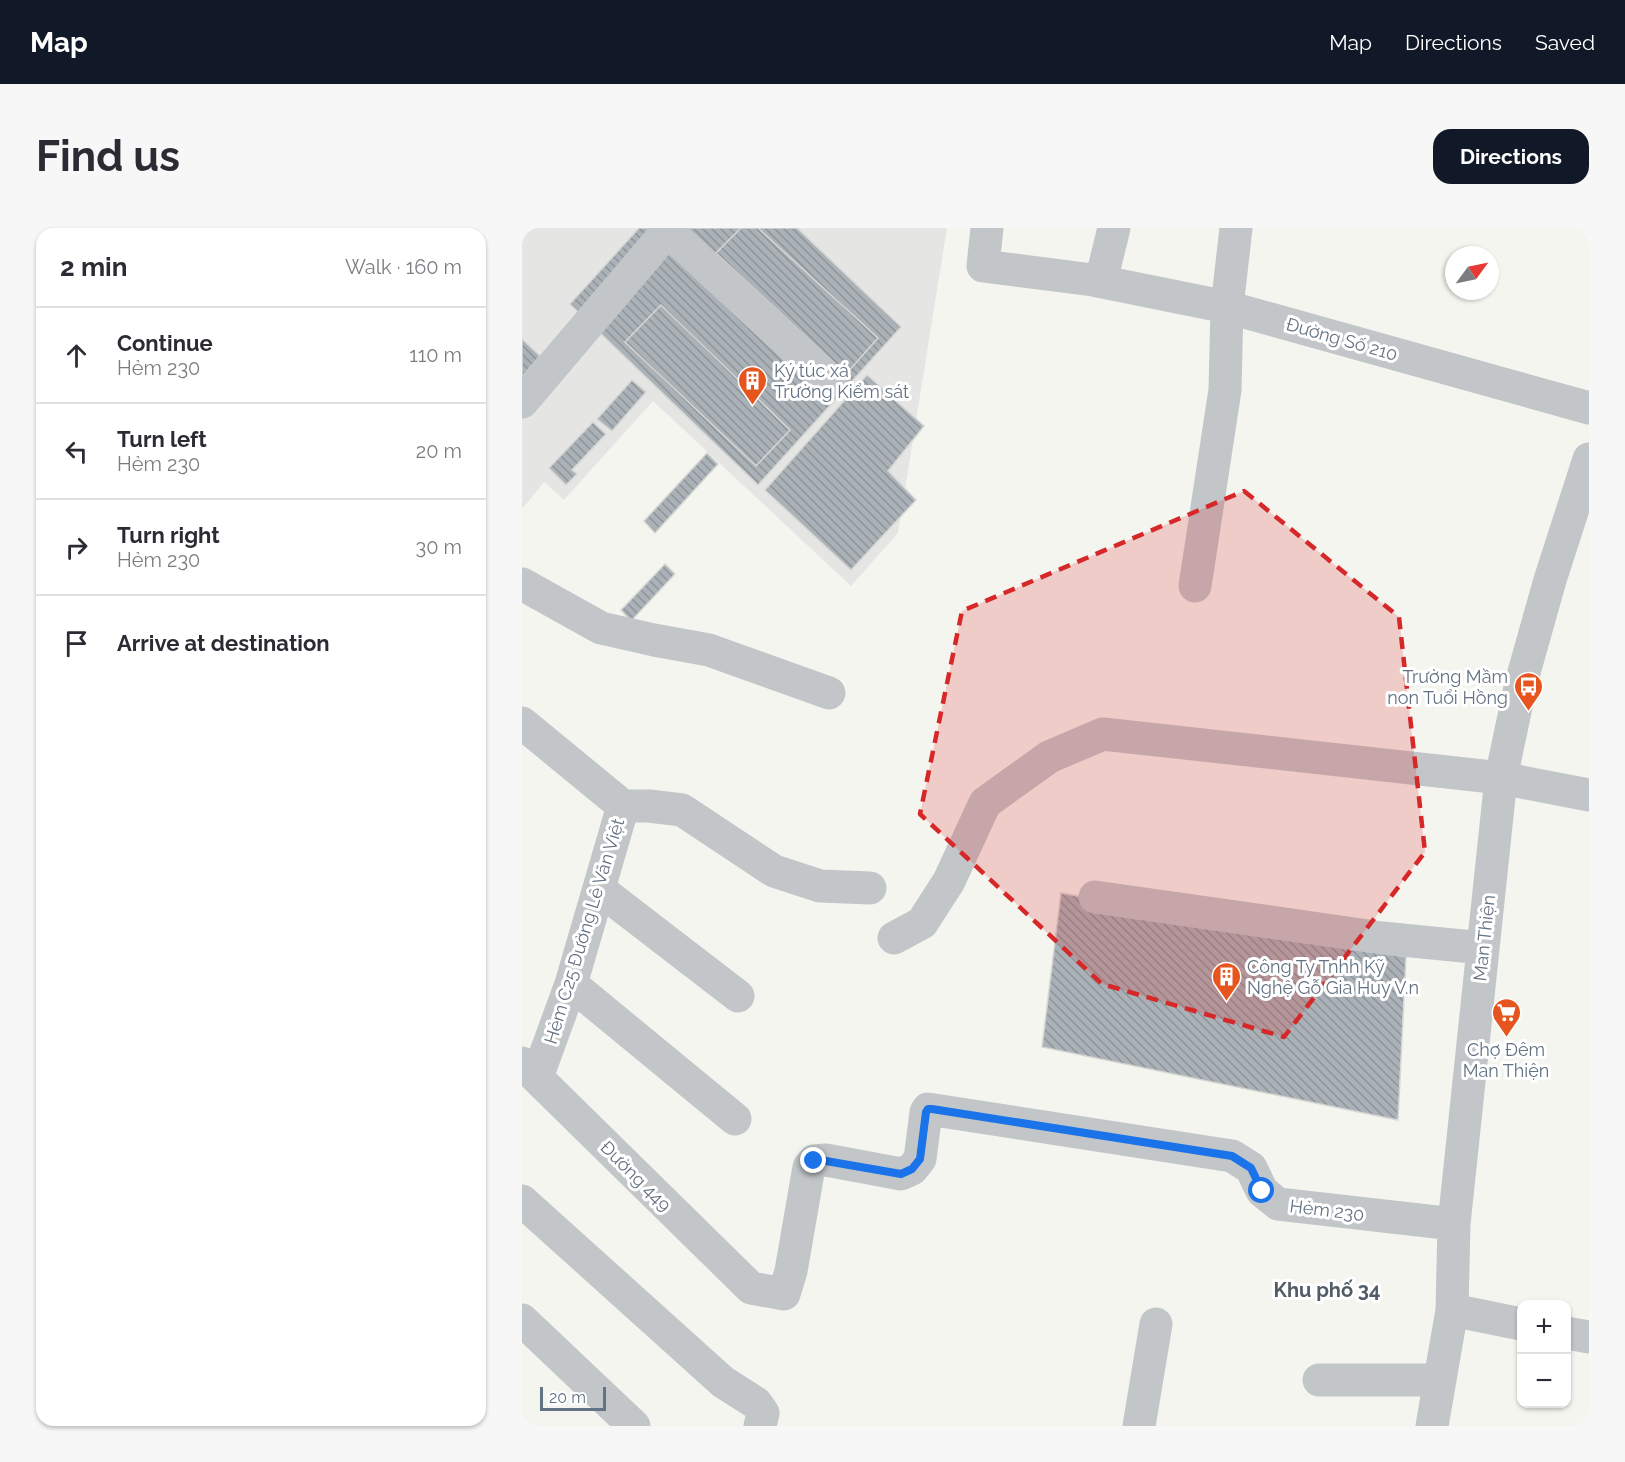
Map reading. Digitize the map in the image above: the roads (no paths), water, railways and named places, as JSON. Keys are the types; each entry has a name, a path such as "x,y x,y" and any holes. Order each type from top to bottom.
{"street":[{"name":"Đường Số 210","path":"987,228 984,266 1093,280 1227,307 1589,408"},
{"path":"1093,280 1101,281 1114,228"},
{"path":"1195,586 1225,390 1227,307 1236,228"},
{"path":"522,402 669,230 831,382"},
{"name":"Man Thiện","path":"1432,1426 1452,1310 1454,1224 1501,778 1521,683 1550,580 1589,459"},
{"path":"522,584 601,628 709,650 829,693"},
{"name":"Hẻm C25 Đường Lê Văn Việt","path":"522,723 622,806 571,984 530,1070"},
{"path":"894,938 922,923 949,881 986,803 1049,757 1103,734 1501,778 1589,795"},
{"path":"622,806 682,810 774,871 820,886 870,888"},
{"path":"599,889 738,996"},
{"path":"1095,897 1382,938 1483,948"},
{"path":"571,984 735,1119"},
{"name":"Đường 449","path":"530,1070 751,1288 784,1294 791,1272"},
{"name":"Hẻm 230","path":"791,1272 809,1167 814,1161 901,1174 912,1169 920,1159 928,1109 1232,1156 1251,1168 1262,1191 1278,1204 1454,1224"},
{"path":"522,1201 723,1382 756,1403 763,1413 760,1426"},
{"path":"1452,1310 1517,1323"},
{"path":"522,1320 634,1426"},
{"path":"1139,1426 1156,1324"},
{"path":"1571,1334 1589,1337"},
{"path":"1319,1380 1440,1380"}],"place":[{"name":"Ký túc xá Trường Kiểm sát","path":"753,406"},
{"name":"Trường Mầm non Tuổi Hồng","path":"1529,712"},
{"name":"Công Ty Tnhh Kỹ Nghệ Gỗ Gia Huy V.n","path":"1226,1002"},
{"name":"Chợ Đêm Man Thiện","path":"1506,1038"}],"district":[{"name":"Khu phố 34","path":"1327,1290"}]}
